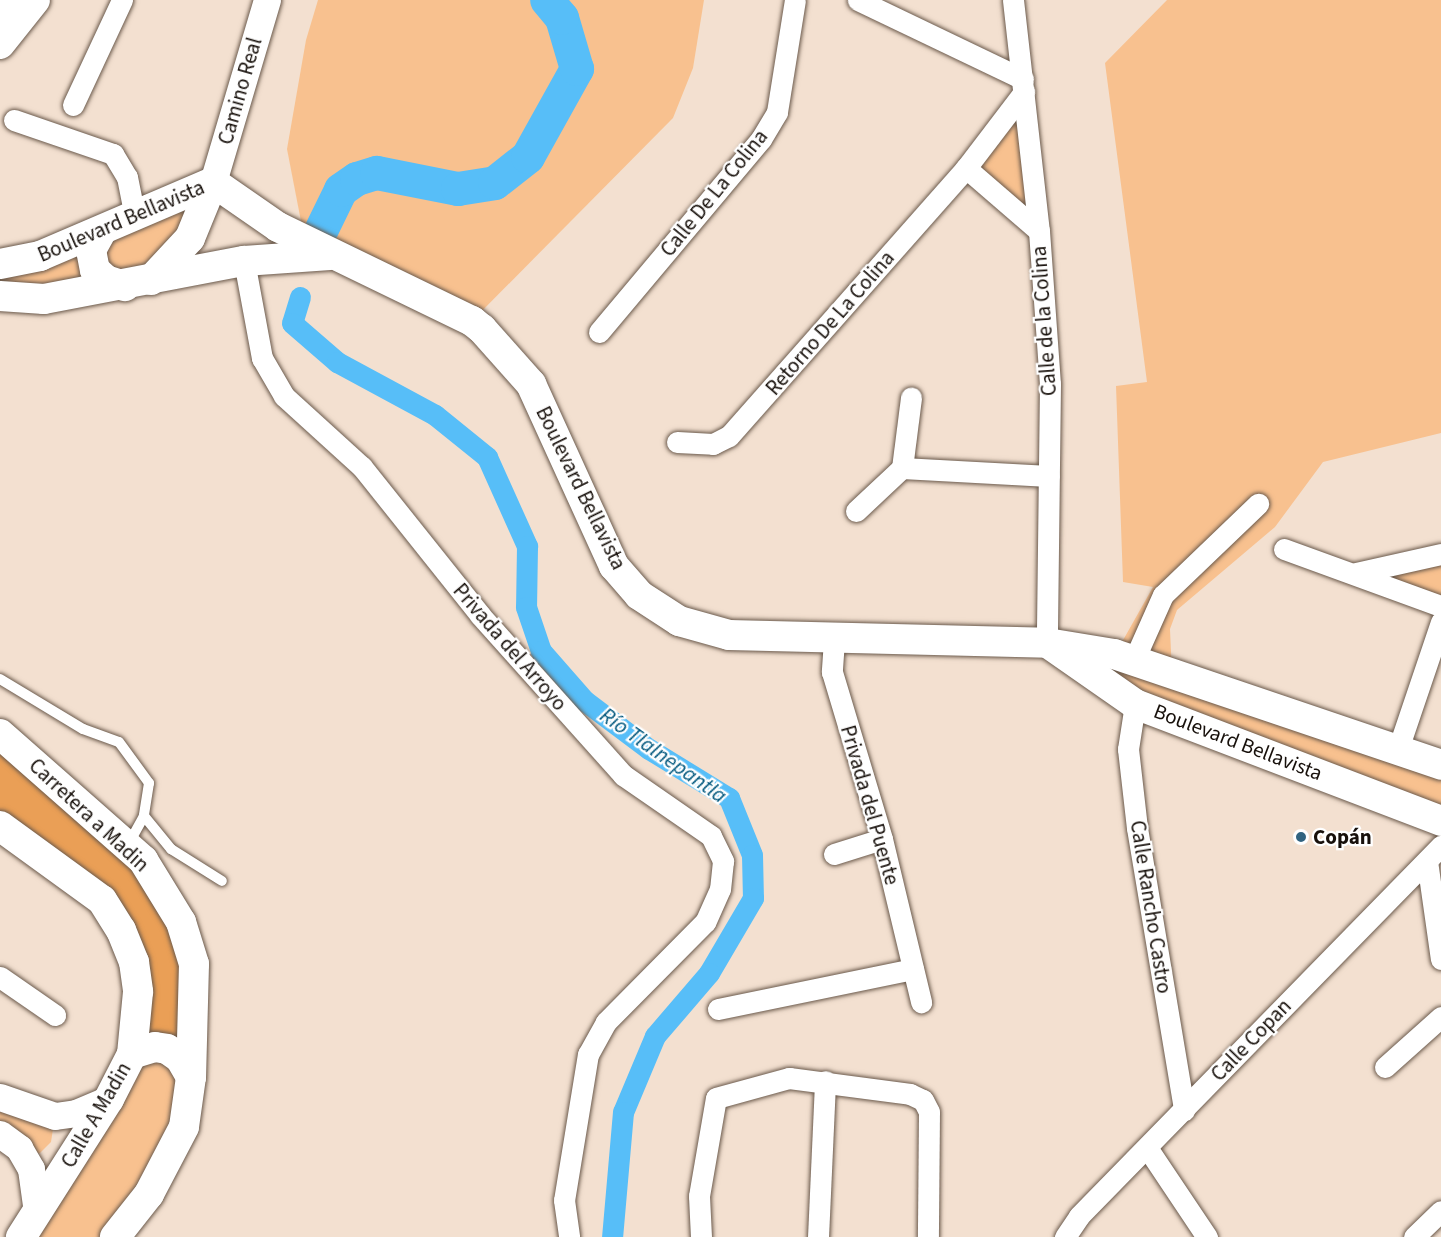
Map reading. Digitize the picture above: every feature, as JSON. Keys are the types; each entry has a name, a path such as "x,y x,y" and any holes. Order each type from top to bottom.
{"main road":[{"path":"0,6 4,0"},
{"path":"0,44 35,0"},
{"path":"101,232 91,250 95,270 106,280 138,283 190,238 213,182"},
{"name":"Boulevard Bellavista","path":"0,264 40,256 101,232 213,182 278,227 324,254 472,321 507,354 531,384 614,566 639,595 679,621 729,635 834,640 1047,643 1134,660 1441,765"},
{"name":"Boulevard Bellavista","path":"0,296 44,299 256,260 324,254"},
{"name":"Boulevard Bellavista","path":"1047,643 1135,704 1441,821"},
{"name":"Carretera a Madin","path":"0,734 128,845 165,890 182,922 194,964 191,1077 184,1127 170,1160 130,1222 115,1237"},
{"name":"Calle A Madin","path":"0,826 102,900 121,930 134,962 138,992 132,1054 109,1100 21,1237"},
{"path":"132,1054 155,1047 166,1049 180,1058 191,1077"}],"street":[{"path":"73,105 122,0"},
{"name":"Camino Real","path":"213,182 267,0"},
{"name":"Calle De La Colina","path":"599,332 761,139 777,112 795,0"},
{"path":"858,0 1024,85"},
{"name":"Calle de la Colina","path":"1013,0 1039,231 1050,384 1047,643"},
{"name":"Retorno De La Colina","path":"677,442 713,444 729,436 966,168 1024,85"},
{"path":"14,120 113,154 127,177 135,217"},
{"path":"966,168 1039,231"},
{"name":"Privada del Arroyo","path":"256,260 262,358 284,396 362,467 480,615 623,775 711,836 723,861 720,889 705,922 606,1022 588,1054 564,1200 569,1237"},
{"path":"856,511 902,468 911,398"},
{"path":"902,468 1049,476"},
{"path":"1134,660 1163,595 1258,504"},
{"path":"1284,549 1356,573 1441,606"},
{"path":"1356,573 1441,555"},
{"path":"1398,749 1441,622"},
{"name":"Privada del Puente","path":"834,640 832,672 882,839 921,1002"},
{"name":"Calle Rancho Castro","path":"1135,704 1128,749 1137,828 1184,1110"},
{"path":"834,854 882,839"},
{"path":"1434,854 1441,959"},
{"name":"Calle Copan","path":"1065,1237 1079,1216 1148,1149 1434,854"},
{"path":"718,1010 913,969"},
{"path":"0,977 55,1015"},
{"path":"1385,1068 1437,1021"},
{"path":"701,1237 699,1196 716,1098 789,1078 910,1094 922,1100 929,1112 928,1237"},
{"path":"818,1237 825,1081"},
{"path":"0,1097 55,1116 76,1113 109,1100"},
{"path":"0,1134 20,1148 31,1169 37,1212"},
{"path":"1148,1149 1207,1237"},
{"path":"1414,1237 1441,1211"}],"lane":[{"path":"0,679 83,729 119,742 149,783 144,816 128,845"},
{"path":"144,816 171,849 222,881"}],"shaded area":[{"path":"318,0 704,0 693,68 673,118 472,321 305,242 287,149 306,40"},
{"path":"1167,0 1441,0 1441,433 1323,462 1275,527 1177,610 1170,629 1172,674 1441,765 1441,821 1100,681 1153,587 1123,582 1116,386 1147,382 1105,63"},
{"path":"1024,92 1039,231 966,168"},
{"path":"213,182 151,280 0,296 0,264"},
{"path":"1441,554 1441,606 1356,573"},
{"path":"0,734 117,835 181,922 180,1058 132,1054 121,930 0,826"},
{"path":"155,1047 191,1077 115,1237 21,1237"},
{"path":"0,1097 55,1116 51,1142 40,1153 25,1156 0,1134"}],"waterway":[{"name":"Río Tlalnepantla","path":"322,229 341,190 357,179 377,173 458,189 495,183 528,157 577,69 562,18 547,0"},
{"name":"Río Tlalnepantla","path":"300,297 292,323 337,362 435,415 487,457 527,546 526,607 541,651 585,701 649,749 729,798 752,855 753,898 709,973 655,1036 623,1112 612,1237"}],"place":[{"name":"Copán","path":"1301,837"}]}
